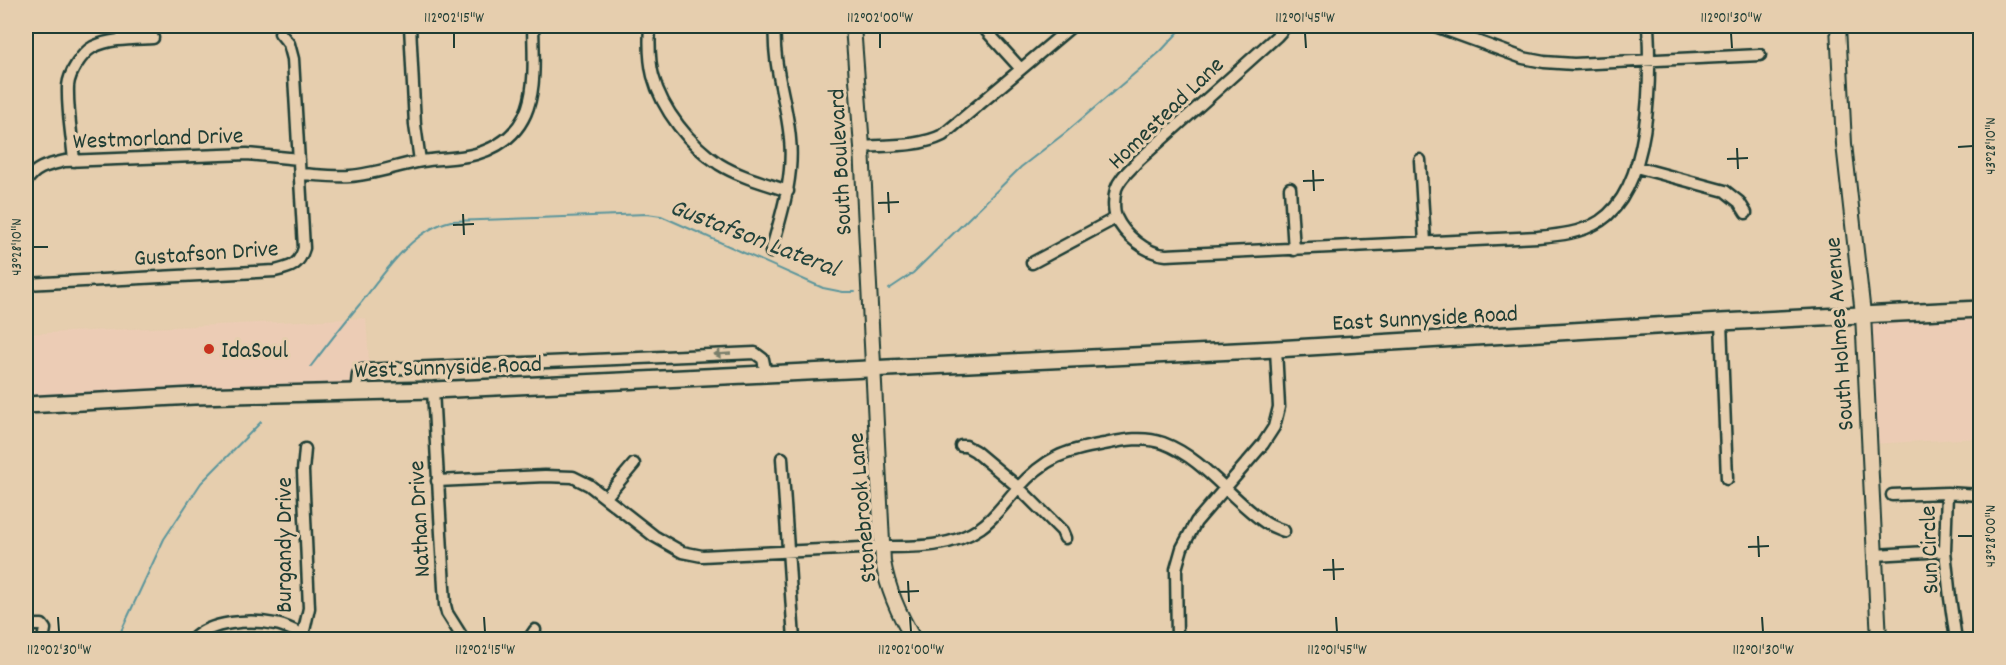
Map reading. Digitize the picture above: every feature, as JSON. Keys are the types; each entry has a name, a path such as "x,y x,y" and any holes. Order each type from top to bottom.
{"main road":[{"name":"East Sunnyside Road","path":"873,368 1276,349 1980,309"},
{"name":"West Sunnyside Road","path":"26,405 171,397 433,390 873,368"}],"street":[{"path":"410,26 415,125 420,161"},
{"path":"280,33 289,44 293,59 300,174 350,176 420,161 473,155 487,150 513,132 522,121 532,97 533,26"},
{"path":"650,26 653,75 659,94 689,138 703,153 720,165 788,191"},
{"path":"771,252 788,191 791,162 790,138 775,60 775,26"},
{"name":"South Boulevard","path":"854,26 873,368"},
{"path":"982,26 1020,68"},
{"path":"862,147 918,143 943,135 1072,26"},
{"name":"Homestead Lane","path":"1115,214 1117,187 1121,179 1286,26"},
{"path":"1435,26 1498,50 1544,62 1574,64 1650,62 1760,55"},
{"path":"1032,263 1115,214 1140,245 1157,255 1538,237 1565,235 1583,230 1602,220 1620,202 1636,167 1649,93 1648,26"},
{"name":"South Holmes Avenue","path":"1838,26 1844,144 1863,314 1879,639"},
{"path":"74,161 68,85 84,55 91,48 120,40 153,38"},
{"name":"Westmorland Drive","path":"26,182 34,171 44,166 74,161 247,153 299,159"},
{"path":"1419,160 1425,242"},
{"path":"1636,167 1725,191 1739,202 1746,213"},
{"name":"Gustafson Drive","path":"26,284 275,271 294,266 301,260 304,248 300,174"},
{"path":"1290,188 1294,250"},
{"path":"1721,322 1727,479"},
{"path":"1177,639 1176,569 1178,559 1196,522 1263,444 1274,427 1279,407 1276,349"},
{"path":"356,393 358,374 362,370 755,353 763,359 766,374"},
{"name":"Stonebrook Lane","path":"873,368 883,562 889,589 914,639"},
{"name":"Nathan Drive","path":"433,390 445,605 464,639"},
{"path":"437,481 573,477 606,497 654,536 691,555 908,547 946,542 966,536 980,528 997,513 1018,487 1044,464 1063,453 1148,439 1183,453 1264,522 1284,531"},
{"path":"961,446 975,451 1018,487 1062,531 1065,538"},
{"name":"Burgandy Drive","path":"302,637 309,608 303,471 305,450"},
{"path":"782,458 794,639"},
{"path":"606,497 634,464"},
{"path":"1892,495 1947,493"},
{"name":"Sun Circle","path":"1956,639 1945,551 1947,493 1980,495"},
{"path":"1875,555 1945,551"},
{"path":"192,639 204,630 223,624 243,622 276,624 302,637"},
{"path":"26,625 42,625 45,629 43,639"},
{"path":"528,639 535,630"}],"shaded area":[{"path":"1980,309 1980,438 1869,444 1863,314"},
{"path":"366,318 371,392 29,405 26,334"}],"waterway":[{"name":"Gustafson Lateral","path":"889,289 913,273 1021,167 1065,133 1161,51 1184,26"},
{"name":"Gustafson Lateral","path":"311,366 389,267 411,243 437,226 451,221 647,214 661,216 823,288 855,292"},
{"name":"Gustafson Lateral","path":"117,640 164,539 201,483 261,422"}],"place":[{"name":"IdaSoul","path":"209,349"}]}
